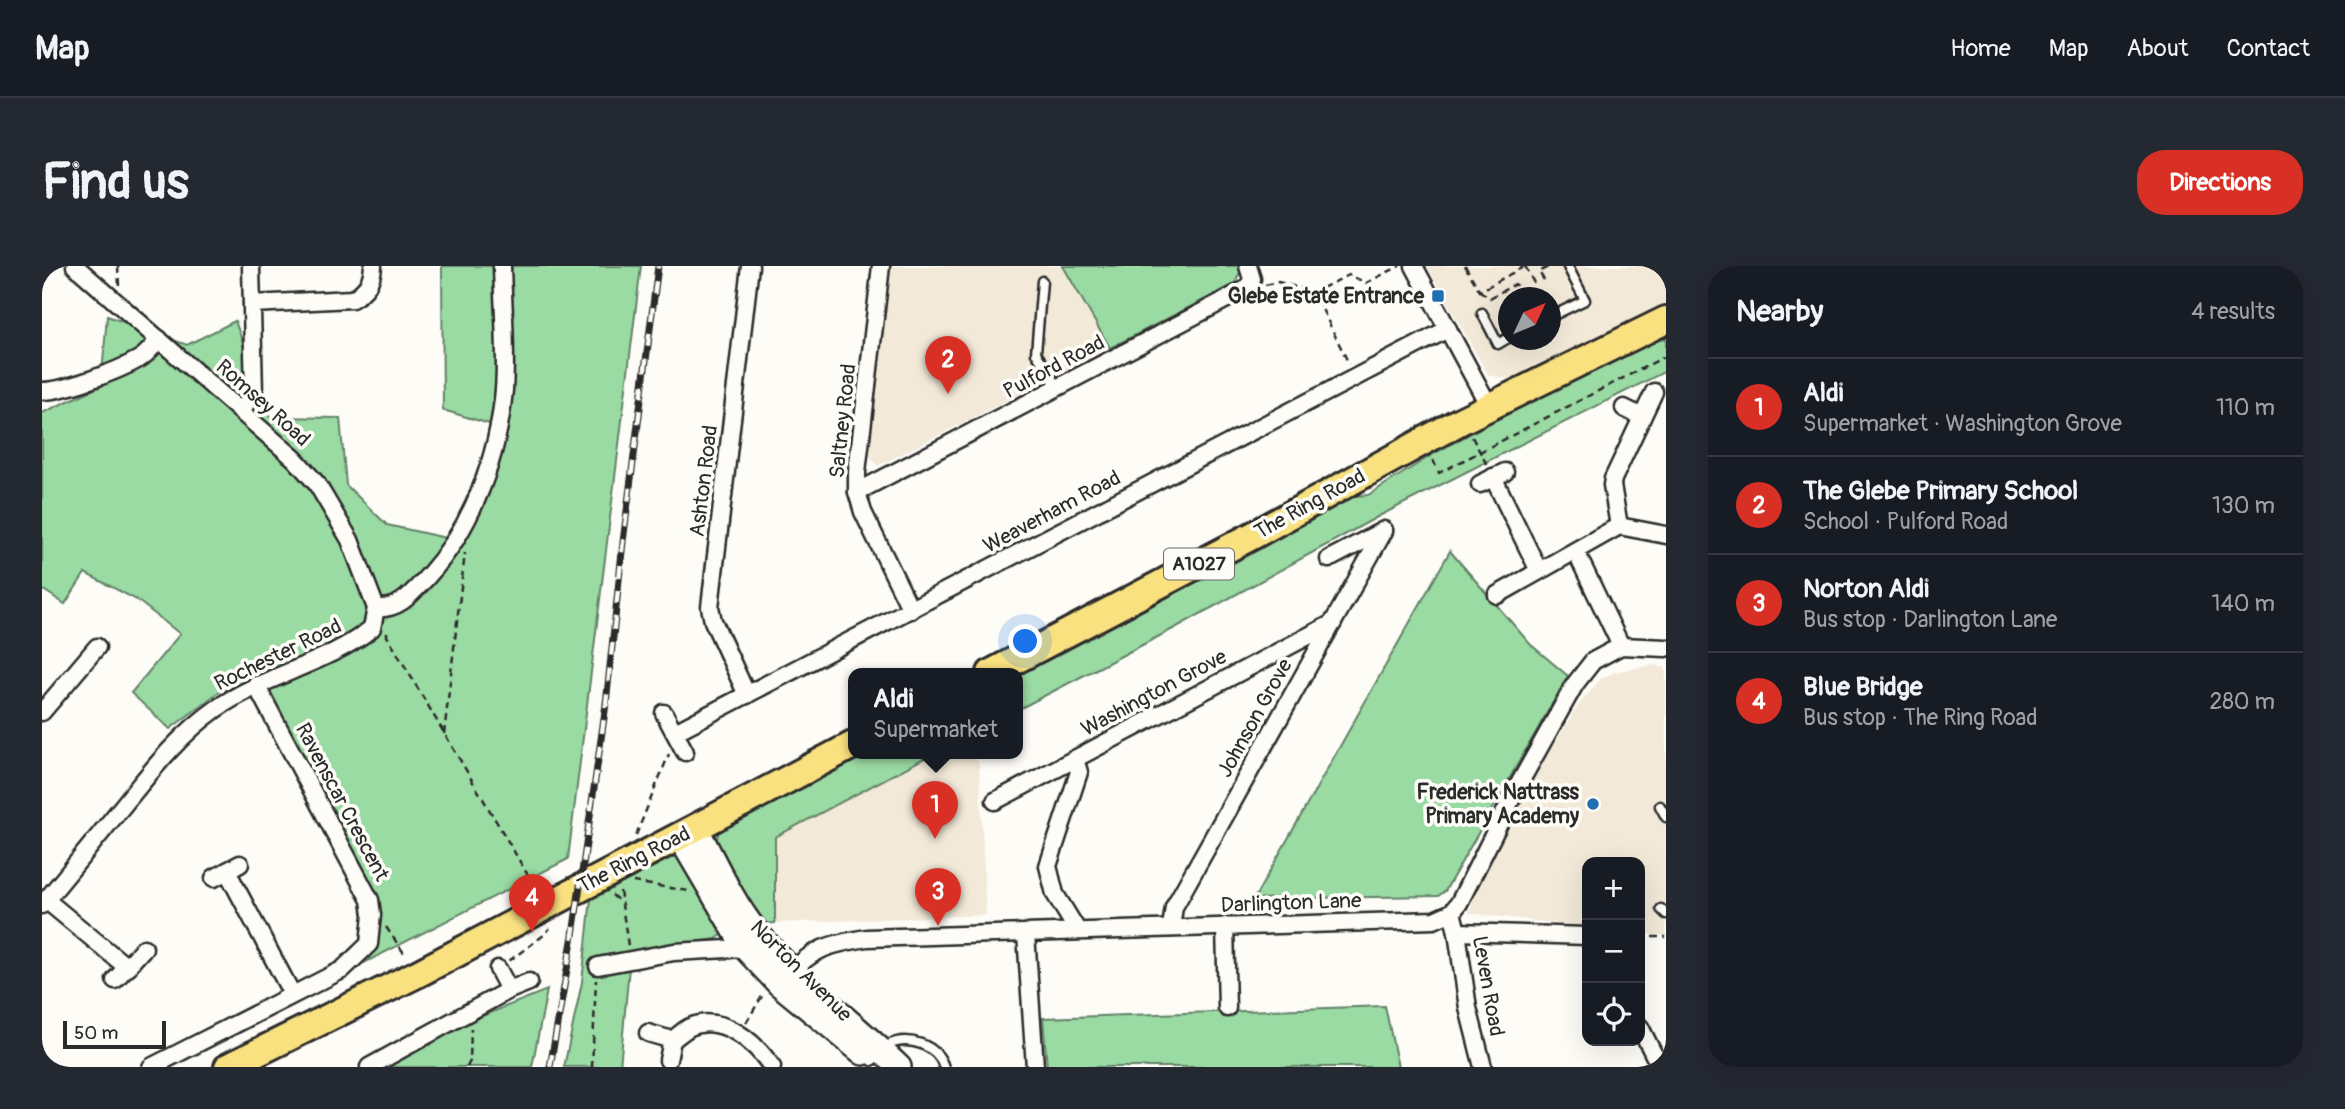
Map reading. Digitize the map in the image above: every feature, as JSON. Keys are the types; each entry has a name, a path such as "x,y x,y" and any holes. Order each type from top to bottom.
{"main road":[{"name":"A1027","path":"1418,454 1462,420 1666,320"},
{"name":"The Ring Road","path":"1001,668 1252,536 1418,454"},
{"name":"The Ring Road","path":"228,1067 417,974 848,748"}],"street":[{"name":"Romsey Road","path":"75,266 288,452 317,484 350,540 383,609"},
{"path":"241,410 254,394 251,266"},
{"path":"251,304 352,299 369,285 373,266"},
{"name":"Rochester Road","path":"44,903 167,752 216,708 256,685 356,641 372,628 383,609 411,595 433,570 469,516 491,459 498,429 504,389 502,266"},
{"name":"Ashton Road","path":"747,695 713,621 710,607 750,266"},
{"name":"Saltney Road","path":"881,266 857,492 863,512 911,610"},
{"path":"1414,266 1489,406"},
{"name":"Pulford Road","path":"857,492 1248,288 1250,272"},
{"name":"Weaverham Road","path":"676,734 1448,329"},
{"path":"42,391 66,388 136,361 159,340"},
{"path":"1619,526 1613,479 1654,392"},
{"path":"1624,408 1642,416"},
{"path":"1493,478 1539,571"},
{"path":"1497,594 1619,526 1666,535"},
{"name":"Johnson Grove","path":"1171,928 1174,907 1384,530 1329,559"},
{"path":"1576,552 1621,646"},
{"name":"Washington Grove","path":"995,801 1333,623"},
{"path":"1452,912 1575,684 1593,661 1621,646 1666,648"},
{"path":"43,708 96,647"},
{"name":"Ravenscar Crescent","path":"151,1067 342,970 369,944 372,915 370,900 256,685"},
{"path":"664,713 685,752"},
{"path":"1075,759 1079,772 1048,866 1055,894 1077,930"},
{"name":"Norton Avenue","path":"687,832 712,894 782,977 877,1059 899,1067"},
{"name":"Norton Avenue","path":"687,832 737,903 750,939"},
{"path":"227,871 292,994"},
{"path":"44,903 128,968"},
{"name":"Darlington Lane","path":"782,977 808,956 832,944 867,939 1434,920 1452,912"},
{"name":"Leven Road","path":"1452,912 1468,1008 1483,1067"},
{"path":"1225,926 1227,1008"},
{"path":"1457,932 1582,936"},
{"path":"1026,934 1035,1067"},
{"path":"597,973 629,960 750,939"},
{"path":"115,980 144,948"},
{"path":"498,969 509,990"},
{"path":"369,1067 509,990 529,982"},
{"path":"667,1060 672,1040 690,1027 715,1022 740,1034 762,1053 772,1067"},
{"path":"648,1033 672,1040"},
{"path":"1645,1037 1654,1055 1665,1067"}],"lane":[{"path":"1561,312 1584,300 1568,267"},
{"path":"1042,281 1036,353 1058,388"},
{"path":"1482,313 1498,344"},
{"path":"1660,806 1666,817"},
{"path":"877,1059 889,1044 912,1041 932,1049 943,1067"}],"path":[{"path":"1250,272 1267,286 1278,282 1314,292 1349,275 1366,283 1399,266"},
{"path":"1465,266 1480,291 1490,298 1498,293"},
{"path":"1480,291 1525,266 1535,285"},
{"path":"1544,280 1539,272 1550,266"},
{"path":"1324,287 1320,305 1356,377"},
{"path":"1418,454 1440,473 1666,356"},
{"path":"1462,420 1493,478"},
{"path":"444,734 469,516"},
{"path":"383,609 387,636 528,877"},
{"path":"632,845 676,734"},
{"path":"632,882 712,894"},
{"path":"622,904 629,960"},
{"path":"372,915 379,915 417,974"},
{"path":"1645,937 1666,937"},
{"path":"592,1067 597,973"},
{"path":"740,1034 782,977"},
{"path":"467,1067 470,1061 471,1019 468,1012"}],"shaded area":[{"path":"890,266 1063,266 1110,348 878,466 869,455 869,440"},
{"path":"1427,266 1666,266 1666,308 1510,379 1488,375"},
{"name":"Frederick Nattrass Primary Academy","path":"1653,665 1666,668 1666,936 1645,934 1645,857 1582,857 1582,926 1469,913 1479,879 1507,822 1577,707 1601,679 1614,672"},
{"path":"923,759 976,759 979,764 986,915 775,923 774,837"}],"green space":[{"path":"442,266 641,266 568,859 364,963 371,913 250,680 219,692 170,729 131,693 180,634 137,600 85,573 65,604 42,589 42,413 101,386 107,316 187,345 235,321 270,417 340,418 346,485 387,525 460,541 493,425 443,410"},
{"path":"1063,266 1237,266 1240,272 1235,284 1110,348"},
{"path":"1666,330 1666,371 1379,516 1173,629 1023,707 1023,670 1339,497 1368,495 1432,455 1588,368"},
{"path":"1450,551 1530,644 1568,676 1445,891 1438,896 1254,899"},
{"path":"848,756 848,759 923,759 775,837 775,923 760,924 716,845 719,828"},
{"path":"675,856 689,861 728,931 716,939 624,953 629,967 620,1067 564,1067 582,982 591,898"},
{"path":"547,990 532,1067 379,1067 480,1017"},
{"path":"1385,1006 1398,1067 1047,1067 1043,1018"}],"railway":[{"path":"550,1067 573,935 606,704 623,542 658,266"}],"place":[{"name":"Glebe Estate Entrance","path":"1438,296"},
{"name":"The Glebe Primary School","path":"948,394"},
{"name":"Frederick Nattrass Primary Academy","path":"1593,804"},
{"name":"Aldi","path":"935,839"},
{"name":"Norton Aldi","path":"938,926"},
{"name":"Blue Bridge","path":"532,932"}]}
